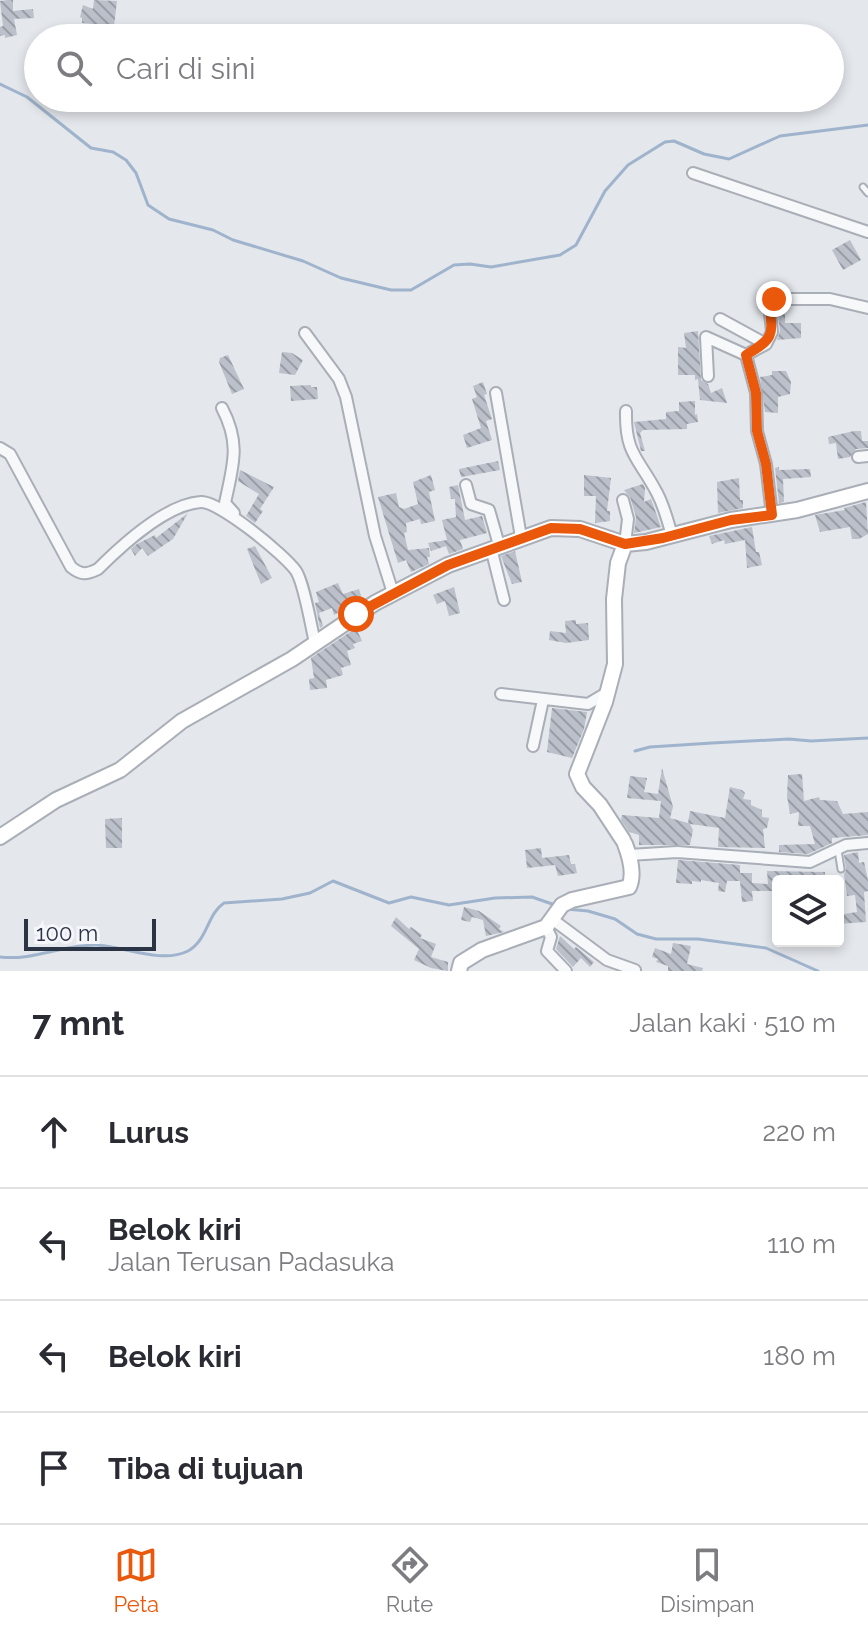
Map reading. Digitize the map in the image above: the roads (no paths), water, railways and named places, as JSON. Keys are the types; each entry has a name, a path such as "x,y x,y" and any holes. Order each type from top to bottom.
{"street":[{"path":"693,173 868,232"},
{"path":"746,355 766,344 772,332 769,303 774,299 830,299 868,308"},
{"path":"720,319 766,344"},
{"path":"305,333 339,379 346,397 375,536 393,593"},
{"path":"708,376 706,337 746,355"},
{"path":"746,355 756,393 757,431 766,464 772,515"},
{"path":"496,393 521,537"},
{"path":"222,408 232,427 235,444 225,505 296,571 315,643"},
{"path":"626,411 627,443 657,493 672,536"},
{"path":"0,448 10,454 71,567 79,573 87,574 98,569 170,512 201,502 209,503 236,518"},
{"path":"466,485 471,504 489,510 504,600"},
{"path":"0,837 56,800 107,778 182,721 277,668 393,593 448,565 495,546 563,526 625,544 672,536 731,520 772,515 868,491"},
{"path":"459,971 461,963 482,950 549,923 562,905 629,887 632,883 625,846 577,774 609,690 615,664 615,586 628,519 623,500"},
{"path":"501,694 588,704 609,690"},
{"path":"533,746 543,700"},
{"path":"625,846 810,862 838,849 868,843"},
{"path":"549,923 607,960 635,970"},
{"path":"549,923 551,937 548,953 566,971"}],"lane":[{"path":"838,849 841,869"}],"waterway":[{"path":"0,84 24,96"},
{"path":"46,112 91,148 113,152 126,160 136,173 148,205 169,219 213,230 233,240 303,261 341,278 391,290 411,290 454,265 491,267 560,255 576,245 605,191 628,165 665,142 674,141 704,154 729,159 780,136 868,125"},
{"path":"635,751 650,747 712,743 868,738"},
{"path":"0,957 25,957 85,945 155,955 178,955 195,946 224,903 282,899 310,893 333,881 389,903 411,897 449,905 495,898 532,897 555,905"},
{"path":"566,909 588,911 615,919 637,934 656,939 698,939 766,948 818,971"}]}
